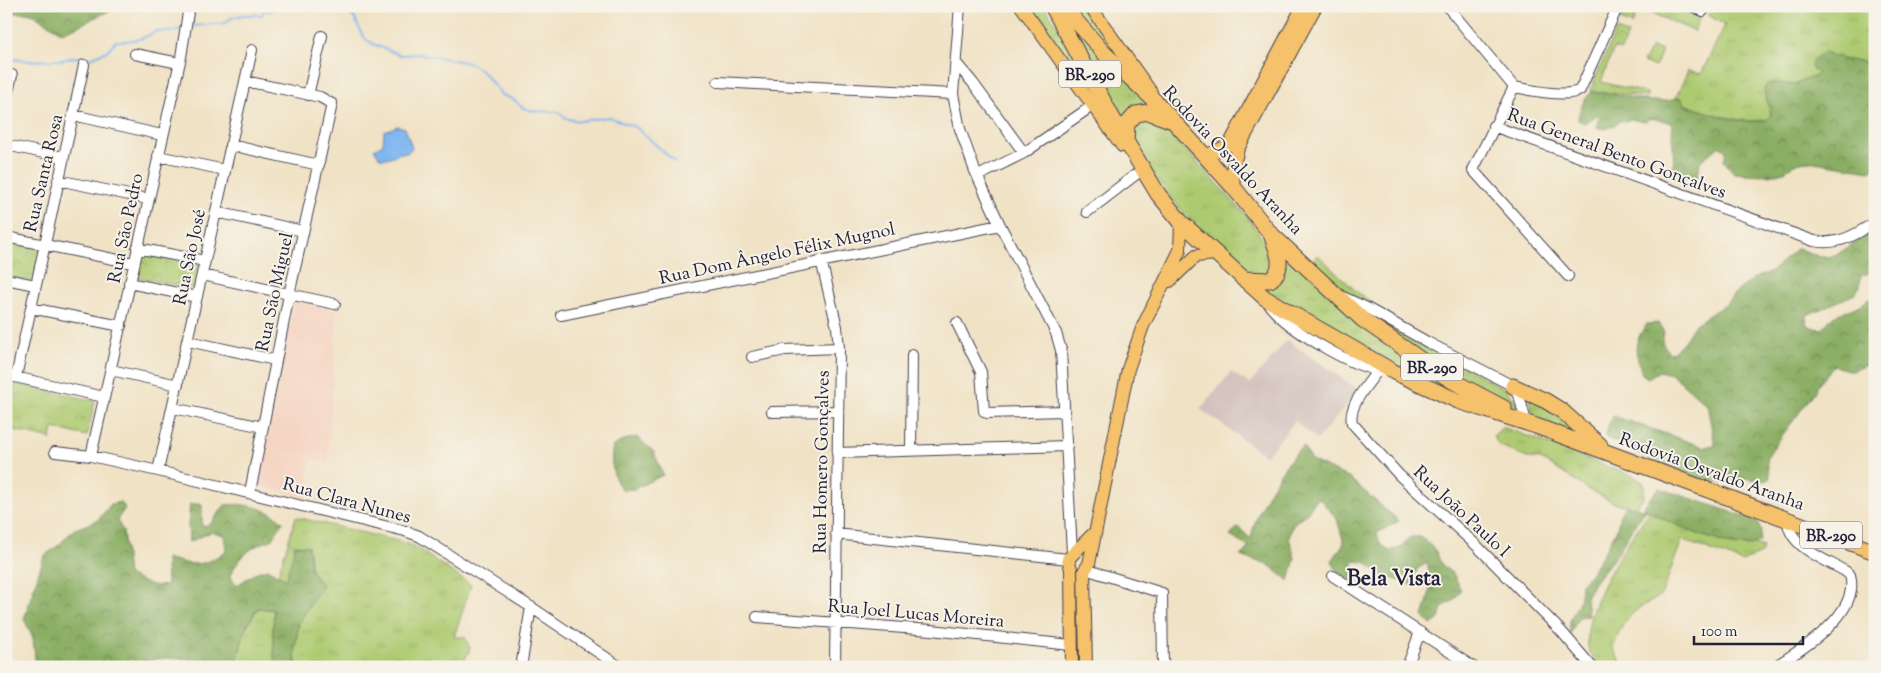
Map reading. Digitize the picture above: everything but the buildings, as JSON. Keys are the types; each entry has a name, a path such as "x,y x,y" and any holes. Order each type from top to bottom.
{"highway":[{"name":"Rodovia Osvaldo Aranha","path":"1052,6 1140,166 1181,222 1265,298 1322,333 1394,372 1458,401 1530,422 1875,552"},
{"name":"Rodovia Osvaldo Aranha","path":"1063,6 1104,53 1157,104 1205,156 1235,189 1270,233 1363,320 1448,379 1530,422"},
{"name":"BR-290","path":"1126,142 1127,124 1131,116 1148,112 1172,121"},
{"name":"BR-290","path":"1243,279 1270,280 1278,273 1280,263 1270,233"},
{"path":"1513,386 1546,401 1562,411 1612,454"}],"main road":[{"path":"1021,6 1121,145 1140,166"},
{"path":"1090,6 1149,88 1157,104"},
{"path":"1235,189 1232,172 1234,147 1303,6"},
{"path":"1205,156 1234,147 1316,6"},
{"path":"1072,667 1078,561 1096,530 1128,369 1143,326 1180,250 1182,239 1181,222"},
{"path":"1160,292 1190,260 1201,254 1215,254"},
{"path":"1078,561 1086,667"}],"street":[{"name":"Rua São Pedro","path":"91,456 179,63 189,6"},
{"path":"960,6 953,94 960,130 1000,225 1056,333 1061,350 1067,446 1078,561"},
{"name":"Rua General Bento Gonçalves","path":"1447,6 1514,87 1493,126 1814,242 1828,244 1838,242 1875,222"},
{"path":"1514,87 1572,93 1580,90 1618,6"},
{"path":"1692,6 1703,11"},
{"path":"245,82 308,95 322,36"},
{"name":"Rua São José","path":"158,471 174,408 252,50"},
{"path":"135,54 179,63"},
{"path":"956,63 973,83 1024,153"},
{"name":"Rua Santa Rosa","path":"11,376 31,308 84,65"},
{"path":"6,100 12,75"},
{"path":"718,82 953,94"},
{"name":"Rua São Miguel","path":"250,492 275,360 332,109 329,101 308,95"},
{"path":"978,176 1024,153 1092,106"},
{"path":"73,115 162,135"},
{"path":"1493,126 1473,170 1568,276"},
{"path":"6,145 63,157"},
{"path":"230,145 319,165"},
{"path":"158,156 225,170"},
{"path":"1086,212 1140,166"},
{"path":"58,180 148,199"},
{"path":"216,212 303,231"},
{"name":"Rua Dom Ângelo Félix Mugnol","path":"561,315 821,260 1000,225"},
{"path":"6,237 133,263"},
{"path":"137,248 205,261"},
{"name":"Rua Homero Gonçalves","path":"821,260 837,327 839,348 835,667"},
{"path":"202,275 335,304"},
{"path":"6,278 35,285"},
{"path":"129,283 197,297"},
{"path":"1337,295 1367,308 1513,386 1530,422"},
{"path":"1265,298 1274,310 1308,339 1330,351 1377,371 1394,372"},
{"path":"31,308 121,326"},
{"path":"957,323 981,372 982,409 987,413 1065,411"},
{"path":"188,341 275,360"},
{"path":"752,357 785,350 839,348"},
{"path":"911,451 912,355"},
{"path":"111,370 178,385"},
{"name":"Rua João Paulo I","path":"1377,371 1353,406 1350,417 1352,423 1399,475 1476,545 1561,631 1592,667"},
{"path":"11,376 104,397"},
{"path":"174,408 263,427"},
{"path":"772,412 838,410"},
{"path":"837,453 1067,446"},
{"name":"Rua Clara Nunes","path":"55,452 91,456 250,492 381,524 419,536 531,607 620,667"},
{"path":"1774,667 1822,633 1842,611 1851,585 1850,575 1845,570 1802,547 1787,529 1788,519"},
{"path":"836,534 1078,561 1162,593 1163,667"},
{"path":"1334,576 1473,667"},
{"path":"520,667 531,607"},
{"name":"Rua Joel Lucas Moreira","path":"757,617 836,622 1072,645"},
{"path":"1408,667 1420,632"}],"shaded area":[{"path":"295,302 337,311 328,462 263,447"},
{"path":"1287,340 1359,390 1317,440 1295,421 1266,456 1200,409 1231,372 1250,384"},
{"path":"262,448 310,459 307,498 255,484"}],"green space":[{"path":"6,6 122,6 62,33 32,13 6,13"},
{"path":"1025,6 1044,6 1065,37 1114,127"},
{"path":"1068,6 1083,6 1144,85"},
{"path":"1626,6 1681,6 1701,14 1694,31 1639,8 1632,25 1620,20"},
{"path":"1712,6 1875,6 1875,62 1846,60 1834,57 1817,72 1816,76 1795,84 1781,85 1764,90 1771,114 1768,120 1746,121 1734,119 1696,108 1675,100 1688,70 1701,74 1725,25 1708,15"},
{"path":"1062,12 1158,109 1124,124"},
{"path":"1616,30 1628,34 1621,50 1614,48 1601,82 1647,93 1647,97 1590,91"},
{"path":"1652,47 1662,51 1655,67 1643,62"},
{"path":"1824,52 1846,60 1875,62 1875,167 1870,171 1808,161 1797,163 1779,174 1734,173 1724,161 1726,151 1720,146 1700,161 1698,177 1686,178 1674,171 1672,123 1650,118 1645,122 1630,119 1625,122 1619,121 1611,127 1602,129 1596,127 1601,113 1585,123 1578,120 1582,105 1592,92 1650,101 1672,100 1681,97 1684,105 1736,120 1767,120 1771,114 1764,89 1768,83 1795,84 1816,76 1817,72 1811,68 1812,60"},
{"path":"1138,117 1155,121 1190,154 1246,215 1275,257 1273,272 1254,275 1241,269 1224,256 1186,216 1151,172 1139,153 1132,133"},
{"path":"1875,229 1875,272 1861,275 1860,286 1855,294 1807,315 1806,324 1822,329 1833,316 1861,305 1869,299 1875,300 1875,320 1869,348 1874,355 1871,363 1852,371 1834,366 1818,384 1816,390 1770,452 1767,460 1770,478 1765,481 1743,478 1718,482 1702,479 1641,455 1605,437 1609,423 1614,416 1704,447 1715,445 1707,405 1672,374 1659,371 1648,378 1642,374 1636,348 1639,337 1647,324 1658,323 1664,332 1662,342 1669,353 1674,352 1685,340 1695,324 1726,304 1735,293 1752,279 1771,272 1797,248 1820,257 1835,256"},
{"path":"6,240 41,247 34,282 6,276"},
{"path":"1277,242 1346,310 1495,408 1437,389 1260,287 1269,286"},
{"path":"142,253 200,265 196,289 136,277"},
{"path":"1318,255 1357,292 1370,301 1373,307 1343,292 1310,262"},
{"path":"1349,303 1507,390 1515,401 1518,411 1471,387"},
{"path":"15,383 95,401 87,436 53,428 51,439 6,428"},
{"path":"1528,395 1590,441 1534,418"},
{"path":"1503,427 1633,476 1644,483 1644,497 1635,507 1617,504 1588,489 1541,459 1527,458 1499,445 1493,436"},
{"path":"637,437 654,452 663,475 634,489 623,490 614,475 613,446 624,440"},
{"path":"1303,446 1311,460 1349,478 1399,521 1377,533 1380,544 1389,551 1401,548 1410,537 1421,537 1435,550 1442,565 1454,575 1461,590 1453,601 1442,607 1439,619 1431,625 1423,616 1430,590 1427,563 1417,569 1412,585 1379,574 1366,562 1353,561 1353,581 1338,573 1332,561 1344,543 1337,519 1318,497 1308,512 1293,524 1289,538 1295,558 1289,581 1269,565 1240,556 1249,547 1230,536 1238,527 1251,539 1258,515 1278,476"},
{"path":"1659,488 1756,520 1761,531 1760,541 1745,546 1724,543 1680,527 1647,510 1639,518 1615,557 1595,581 1586,597 1588,616 1579,617 1570,634 1570,622 1579,601 1581,584 1595,567 1613,537 1621,512 1626,506 1645,509 1643,507"},
{"path":"121,502 125,508 117,520 123,531 128,575 150,585 167,586 166,558 197,564 217,557 226,551 224,535 211,532 189,542 190,504 202,504 202,527 210,524 225,505 256,507 271,513 283,522 272,540 258,545 247,552 230,575 236,586 257,572 267,569 286,580 295,545 308,546 311,570 322,585 299,623 295,647 296,667 275,667 274,610 258,608 245,629 236,667 200,667 188,659 165,658 129,664 128,667 36,667 33,638 24,619 44,556 59,545 73,530 98,520 111,504"},
{"path":"1653,506 1763,547 1761,554 1742,562 1682,540 1662,593 1636,610 1620,630 1613,649 1621,662 1616,667 1600,667 1591,655 1588,647 1588,630 1592,611 1621,554"},
{"path":"296,517 406,543 420,550 471,585 454,637 465,637 470,649 461,667 296,667 295,647 299,623 321,585 311,570 308,546 291,565 287,581 278,574"},
{"path":"258,608 274,610 275,667 236,667 245,629"}],"water":[{"path":"398,126 405,128 412,148 407,153 380,158 374,149 383,144 384,131"}],"waterway":[{"path":"194,26 226,23 231,18 243,15 262,15 263,11 272,11 276,6"},
{"path":"342,6 355,19 364,38 373,44 400,55 420,54 469,63 481,70 502,95 513,99 523,108 534,111 558,112 568,119 580,121 609,117 637,128 675,162"},
{"path":"6,58 27,61 61,60 75,57 88,59 107,51 116,41 137,39 156,31 170,32 181,29"}],"district":[{"name":"Bela Vista","path":"1394,577"}]}
